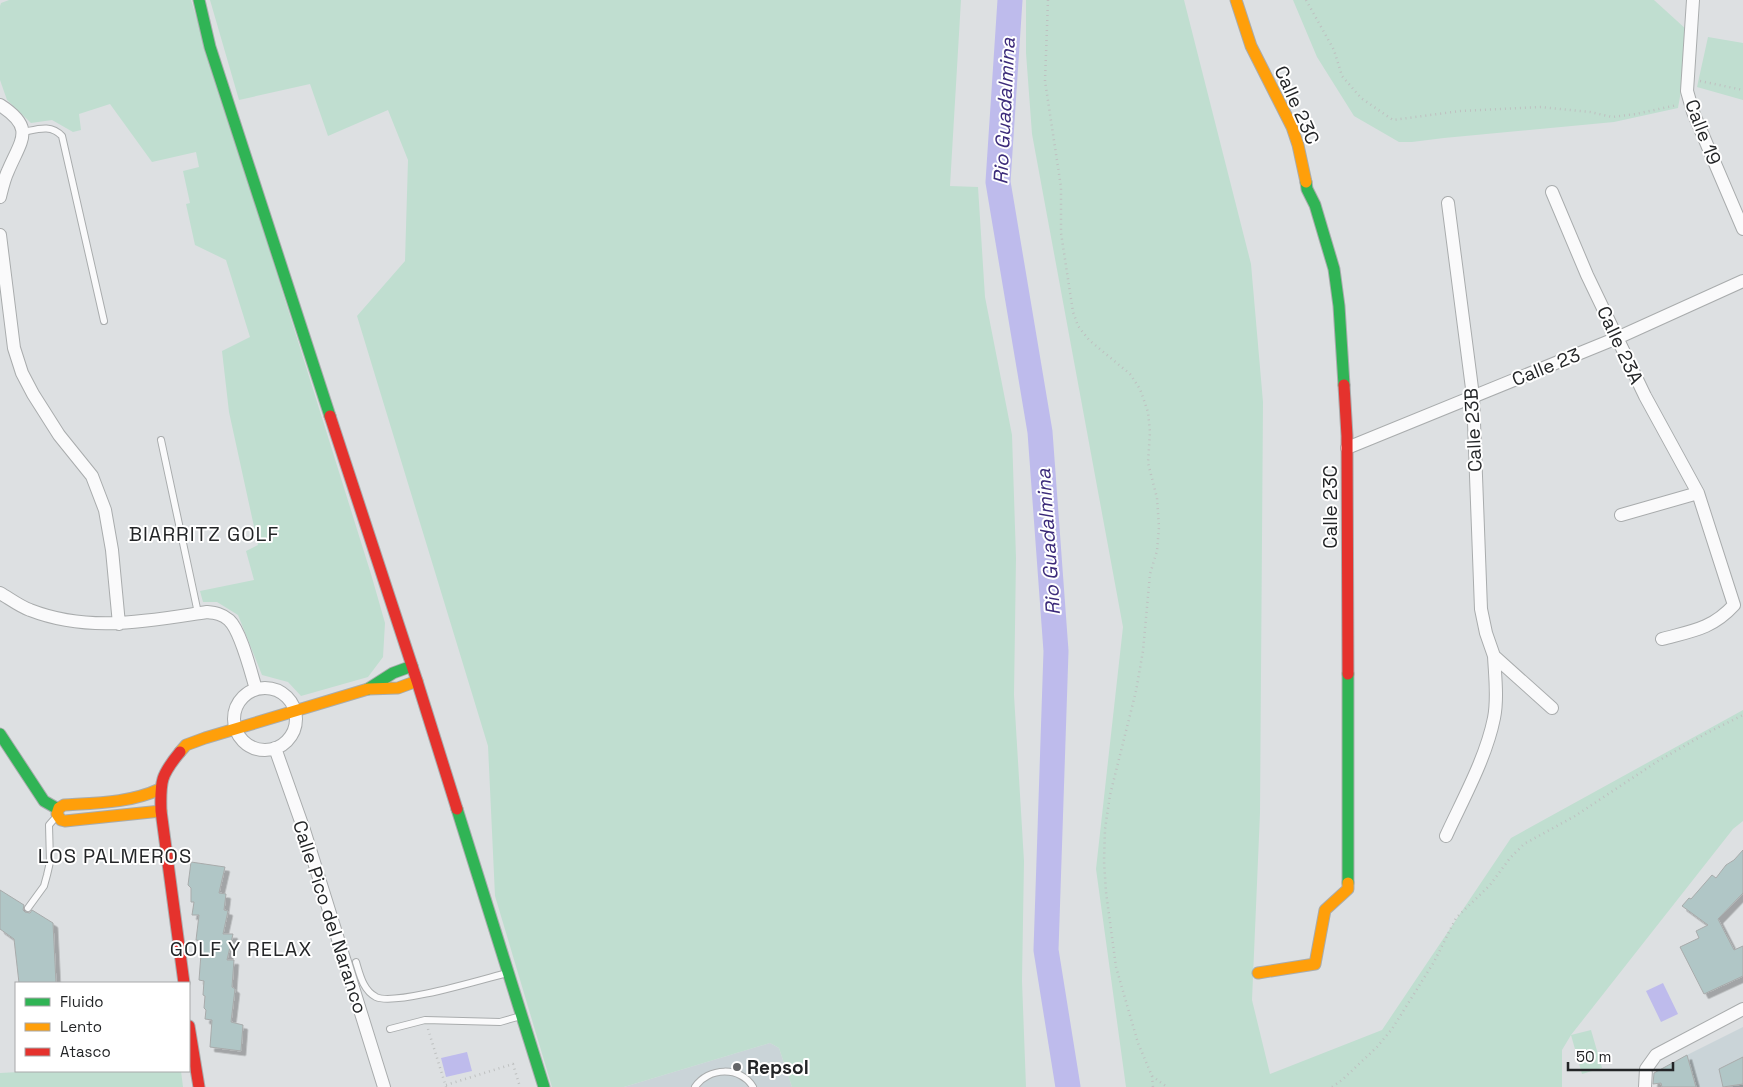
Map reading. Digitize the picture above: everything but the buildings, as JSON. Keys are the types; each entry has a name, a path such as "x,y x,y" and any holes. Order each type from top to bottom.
{"street":[{"path":"199,0 210,47 412,666 544,1087"},
{"name":"Calle 23C","path":"1236,0 1251,46 1295,136 1307,189 1315,205 1329,248 1339,306 1347,448 1348,889 1325,910 1315,964 1258,973"},
{"name":"Calle 19","path":"1693,0 1687,91 1693,112 1743,228"},
{"path":"0,105 20,121 23,132 20,147 7,172 0,197"},
{"name":"Calle 23A","path":"1552,192 1587,275 1645,396 1698,493 1734,605 1721,618 1696,630 1662,639"},
{"name":"Calle 23B","path":"1446,836 1488,742 1496,701 1494,656 1480,609 1473,396 1448,203"},
{"path":"0,235 14,348 22,373 59,435 92,476 105,510 112,550 119,624"},
{"name":"Calle 23","path":"1347,448 1617,338 1743,281"},
{"path":"1621,515 1698,493"},
{"path":"0,593 28,610 66,622 119,624 207,612 219,613 230,620 236,630 256,689"},
{"name":"Calle 23B","path":"1494,656 1552,708"},
{"path":"368,689 393,673 412,666"},
{"path":"184,982 161,811 160,789 166,769 186,746 235,728 368,689 398,688 417,682"},
{"path":"266,688 284,694 291,701 295,710 297,720 291,738 284,745 265,751 250,747 239,737 235,728 234,718 240,700 256,689 266,688"},
{"path":"0,734 44,801 57,813 61,820 161,811"},
{"name":"Calle Pico del Naranco","path":"274,748 304,830 384,1087"},
{"path":"57,813 64,806 123,800 151,794 160,789"},
{"path":"1645,1087 1646,1070 1656,1055 1743,1009"},
{"path":"190,1032 199,1087"}],"lane":[{"path":"23,132 49,128 54,129 62,136 104,321"},
{"path":"161,440 198,613"},
{"path":"28,908 44,886 50,862 48,824 57,813"},
{"path":"356,962 364,985 377,998 386,1000 438,991 508,973"},
{"path":"390,1029 425,1020 500,1022 522,1016"},
{"path":"695,1087 712,1073 724,1072 733,1072 741,1075 748,1079 754,1087"}],"path":[{"path":"1048,0 1045,81 1061,187 1061,233 1074,312 1078,326 1089,340 1130,374 1140,389 1148,412 1150,432 1148,463 1157,498 1158,543 1150,574 1143,650 1136,691 1110,796 1105,829 1104,861 1116,967 1138,1043 1152,1076 1153,1087"},
{"path":"1306,0 1334,50 1342,76 1361,98 1393,120 1460,111 1541,106 1612,116 1636,114 1678,104"},
{"path":"1689,79 1743,90"},
{"path":"1332,1087 1370,1054 1392,1029 1434,962 1456,918 1490,885 1510,858 1524,844 1575,816 1658,761 1743,715"},
{"path":"425,1020 446,1086 513,1064 520,1087"},
{"path":"1152,1076 1167,1087"}],"shaded area":[{"path":"1743,1027 1743,1087 1696,1087 1687,1055"},
{"name":"Repsol","path":"770,1043 779,1048 792,1087 624,1087"}],"green space":[{"path":"9,0 191,0 385,623 383,657 368,677 301,696 288,682 262,675 238,615 217,602 203,602 200,591 254,580 246,551 258,545 229,412 222,351 250,337 226,260 195,245 186,204 190,203 183,171 199,167 196,152 152,162 110,104 79,114 81,130 73,132 52,120 31,123 7,100 0,80 0,6 1,3"},
{"path":"210,0 961,0 950,186 978,187 985,297 1012,435 1016,558 1014,695 1024,861 1022,981 1026,1087 792,1087 779,1048 770,1043 624,1087 552,1087 495,896 488,746 357,316 405,261 408,160 388,110 328,136 310,84 239,100"},
{"path":"1026,0 1184,0 1251,264 1263,402 1260,813 1252,1000 1270,1074 1382,1030 1511,838 1743,710 1743,821 1733,829 1571,1035 1562,1050 1562,1087 1126,1087 1096,869 1123,627 1032,134 1026,53"},
{"path":"1293,0 1654,0 1687,30 1678,108 1614,122 1399,142 1354,116 1317,57"},
{"path":"1708,37 1743,43 1743,100 1697,87"},
{"path":"1591,1030 1602,1068 1582,1074 1571,1035"},
{"path":"181,1072 183,1087 0,1087 0,1073"}],"water":[{"path":"1663,983 1678,1014 1661,1022 1646,991"},
{"path":"467,1052 472,1071 446,1077 441,1058"}],"waterway":[{"name":"Rio Guadalmina","path":"1010,0 998,182 1040,432 1056,651 1046,950 1068,1087"}],"traffic: fast":[{"path":"199,0 210,47 330,416"},
{"path":"1306,182 1307,189 1315,205 1334,269 1339,306 1344,385"},
{"path":"368,689 393,673 412,666"},
{"path":"1348,674 1348,883"},
{"path":"0,734 44,801 58,809"},
{"path":"457,809 544,1087"}],"traffic: slow":[{"path":"1236,0 1251,46 1292,127 1306,182"},
{"path":"180,752 186,745 205,738 368,689 398,688 417,681"},
{"path":"160,789 125,800 64,805 59,808 57,814 61,820 65,821 161,811"},
{"path":"1258,973 1315,964 1325,910 1348,889 1348,883"}],"traffic: jam":[{"path":"1344,385 1347,436 1348,674"},
{"path":"330,416 457,809"},
{"path":"180,752 165,773 163,779 161,811 184,982"},
{"path":"190,1032 199,1087"}],"place":[{"name":"Repsol","path":"737,1067"}],"district":[{"name":"BIARRITZ GOLF","path":"204,534"},
{"name":"LOS PALMEROS","path":"115,856"},
{"name":"GOLF Y RELAX","path":"241,949"}]}
